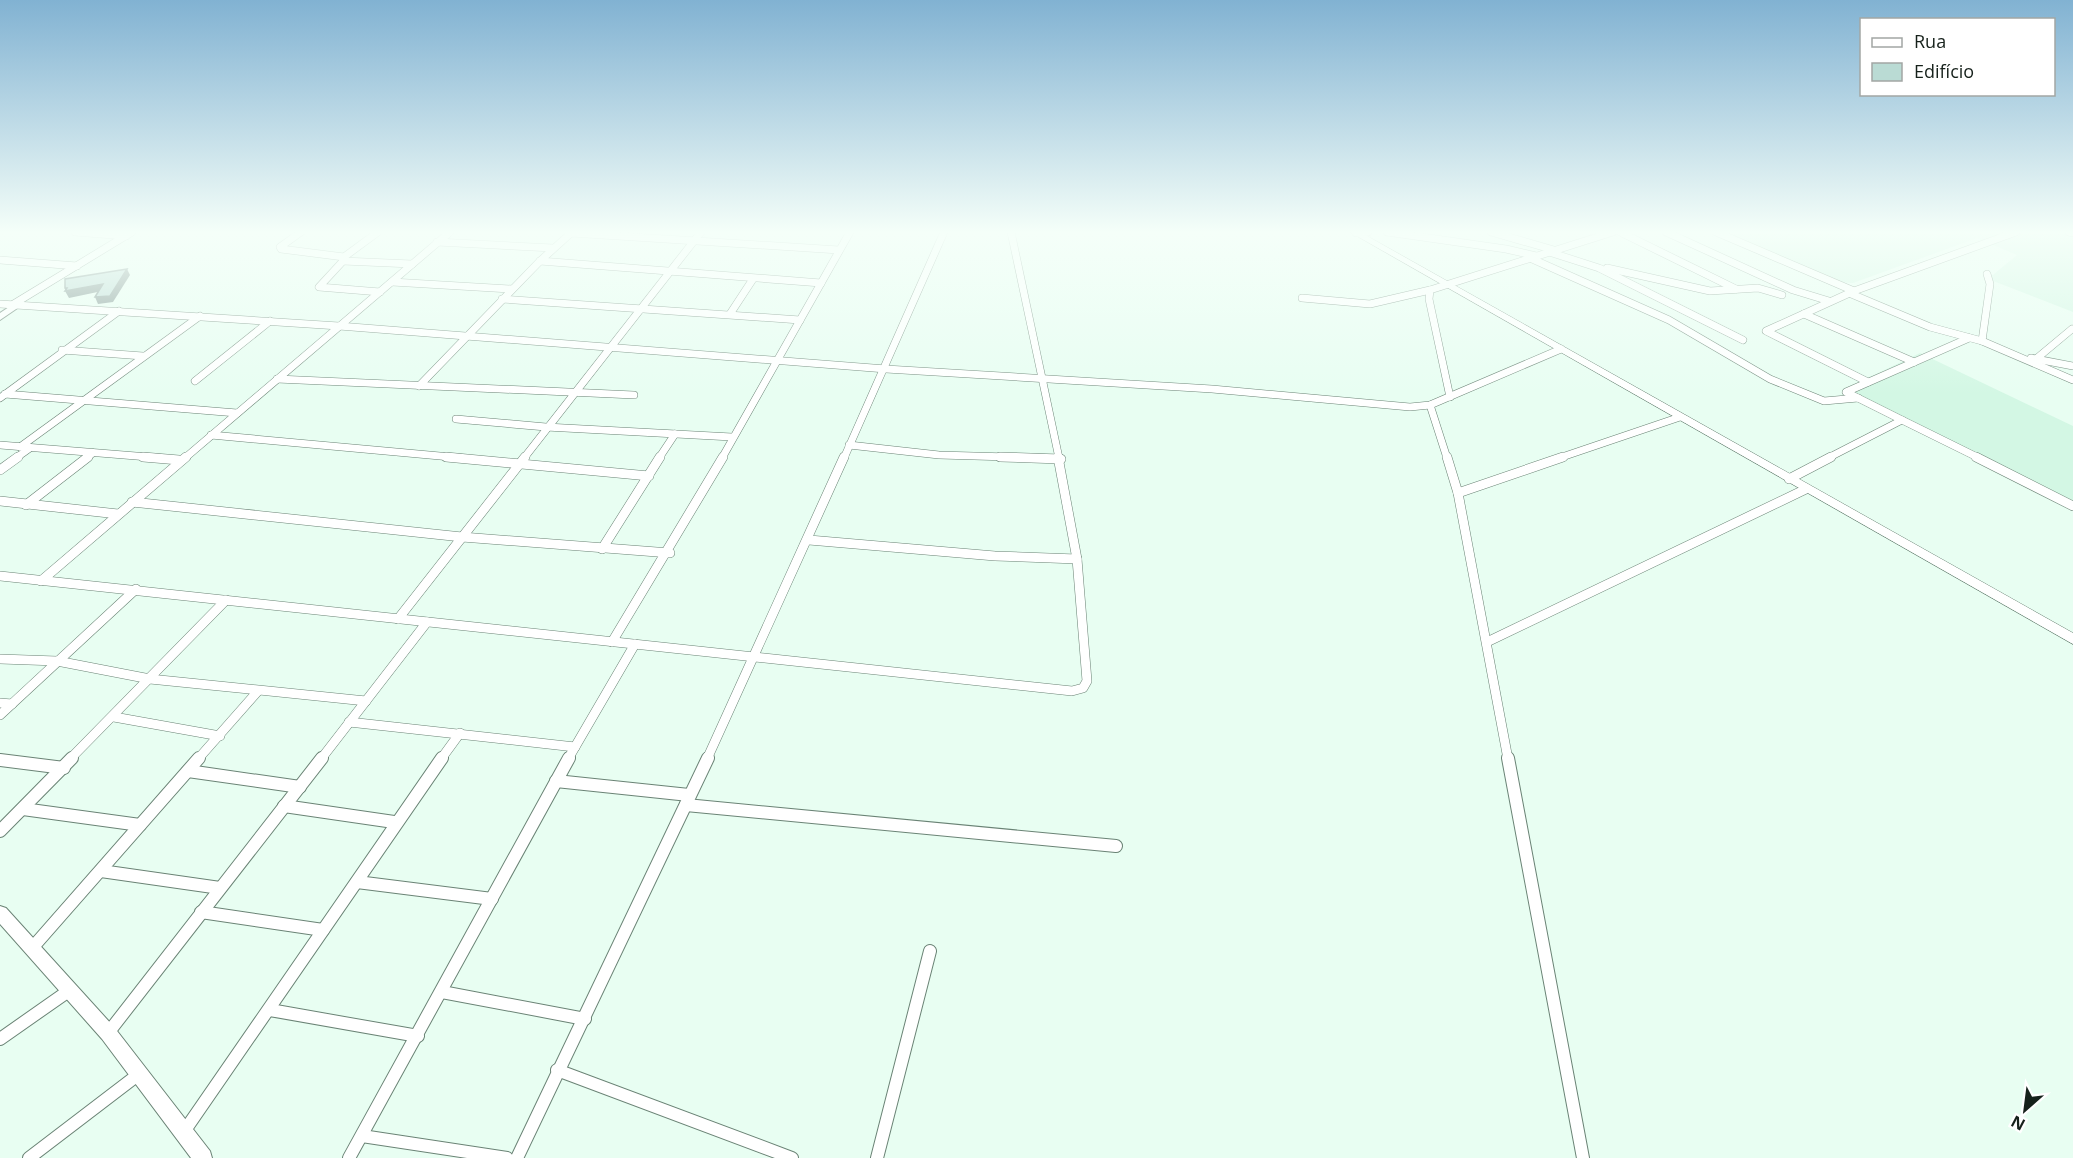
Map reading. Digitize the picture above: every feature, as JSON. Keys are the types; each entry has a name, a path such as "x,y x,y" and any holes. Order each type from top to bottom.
{"main road":[{"path":"1450,286 1806,489 2071,634"}],"street":[{"path":"12,305 44,286"},
{"path":"320,286 380,292"},
{"path":"40,581 179,460 387,286"},
{"path":"461,286 512,289"},
{"path":"418,386 515,286"},
{"path":"398,619 657,286"},
{"path":"730,314 748,286"},
{"path":"612,642 670,553 732,437 819,286"},
{"path":"517,1158 757,654 922,286"},
{"path":"0,576 612,642 757,654 1072,691 1083,688 1087,681 1077,559 1060,459 1022,286"},
{"path":"1302,298 1370,304 1441,286"},
{"path":"1596,286 1669,320 1770,379 1824,401 1858,398"},
{"path":"1635,286 1743,340"},
{"path":"1686,286 1710,291 1758,288 1782,295"},
{"path":"1730,286 1736,289"},
{"path":"1784,286 1829,301"},
{"path":"1838,286 1930,327 1982,342 2073,380"},
{"path":"1867,286 1829,301 1766,331 1868,382"},
{"path":"1982,342 1990,286"},
{"path":"1430,290 1429,299 1450,397"},
{"path":"502,299 800,320"},
{"path":"0,304 339,326 608,349 886,369 1212,389 1410,407 1430,405 1561,349"},
{"path":"0,316 15,307 12,305"},
{"path":"3,396 62,350 119,311"},
{"path":"1804,314 1914,362"},
{"path":"20,447 201,316"},
{"path":"195,381 270,321"},
{"path":"2036,359 2072,329"},
{"path":"1969,338 1846,392 2073,506"},
{"path":"62,350 143,356"},
{"path":"2020,357 2073,366"},
{"path":"277,379 634,395"},
{"path":"3,396 86,400 237,413"},
{"path":"1430,405 1458,493 1583,1158"},
{"path":"1458,493 1680,417"},
{"path":"456,419 546,427 732,437"},
{"path":"1789,479 1902,420"},
{"path":"602,549 675,434"},
{"path":"211,435 649,476"},
{"path":"0,445 179,460"},
{"path":"849,445 950,456 1060,459"},
{"path":"0,470 30,448"},
{"path":"26,505 93,453"},
{"path":"1487,642 1806,489"},
{"path":"0,501 118,514"},
{"path":"132,502 462,537 670,553"},
{"path":"809,540 995,556 1077,559"},
{"path":"0,715 136,590"},
{"path":"0,831 226,600"},
{"path":"108,1033 427,622"},
{"path":"349,1158 556,781 635,644"},
{"path":"0,659 57,661 150,679 366,701"},
{"path":"33,947 258,691"},
{"path":"0,703 12,704"},
{"path":"114,717 220,736"},
{"path":"349,722 575,747"},
{"path":"183,1133 357,882 394,822 460,733"},
{"path":"0,760 64,768"},
{"path":"188,771 300,787"},
{"path":"556,781 688,800 1116,846"},
{"path":"284,806 394,822"},
{"path":"23,809 140,825"},
{"path":"101,871 220,888"},
{"path":"357,882 492,900"},
{"path":"201,912 323,930"},
{"path":"0,913 108,1033 203,1158"},
{"path":"878,1158 930,951"},
{"path":"0,1039 70,990"},
{"path":"442,992 585,1019"},
{"path":"270,1010 418,1036"},
{"path":"557,1070 783,1156"},
{"path":"29,1158 139,1074"},
{"path":"363,1136 507,1158"}],"shaded area":[{"path":"2006,286 2073,286 2073,312"},
{"path":"1920,353 2073,426 2073,503 1843,390"}],"building":[{"path":"65,286 92,286 65,291 67,288"},
{"path":"102,286 116,286 110,296 95,297"}]}
